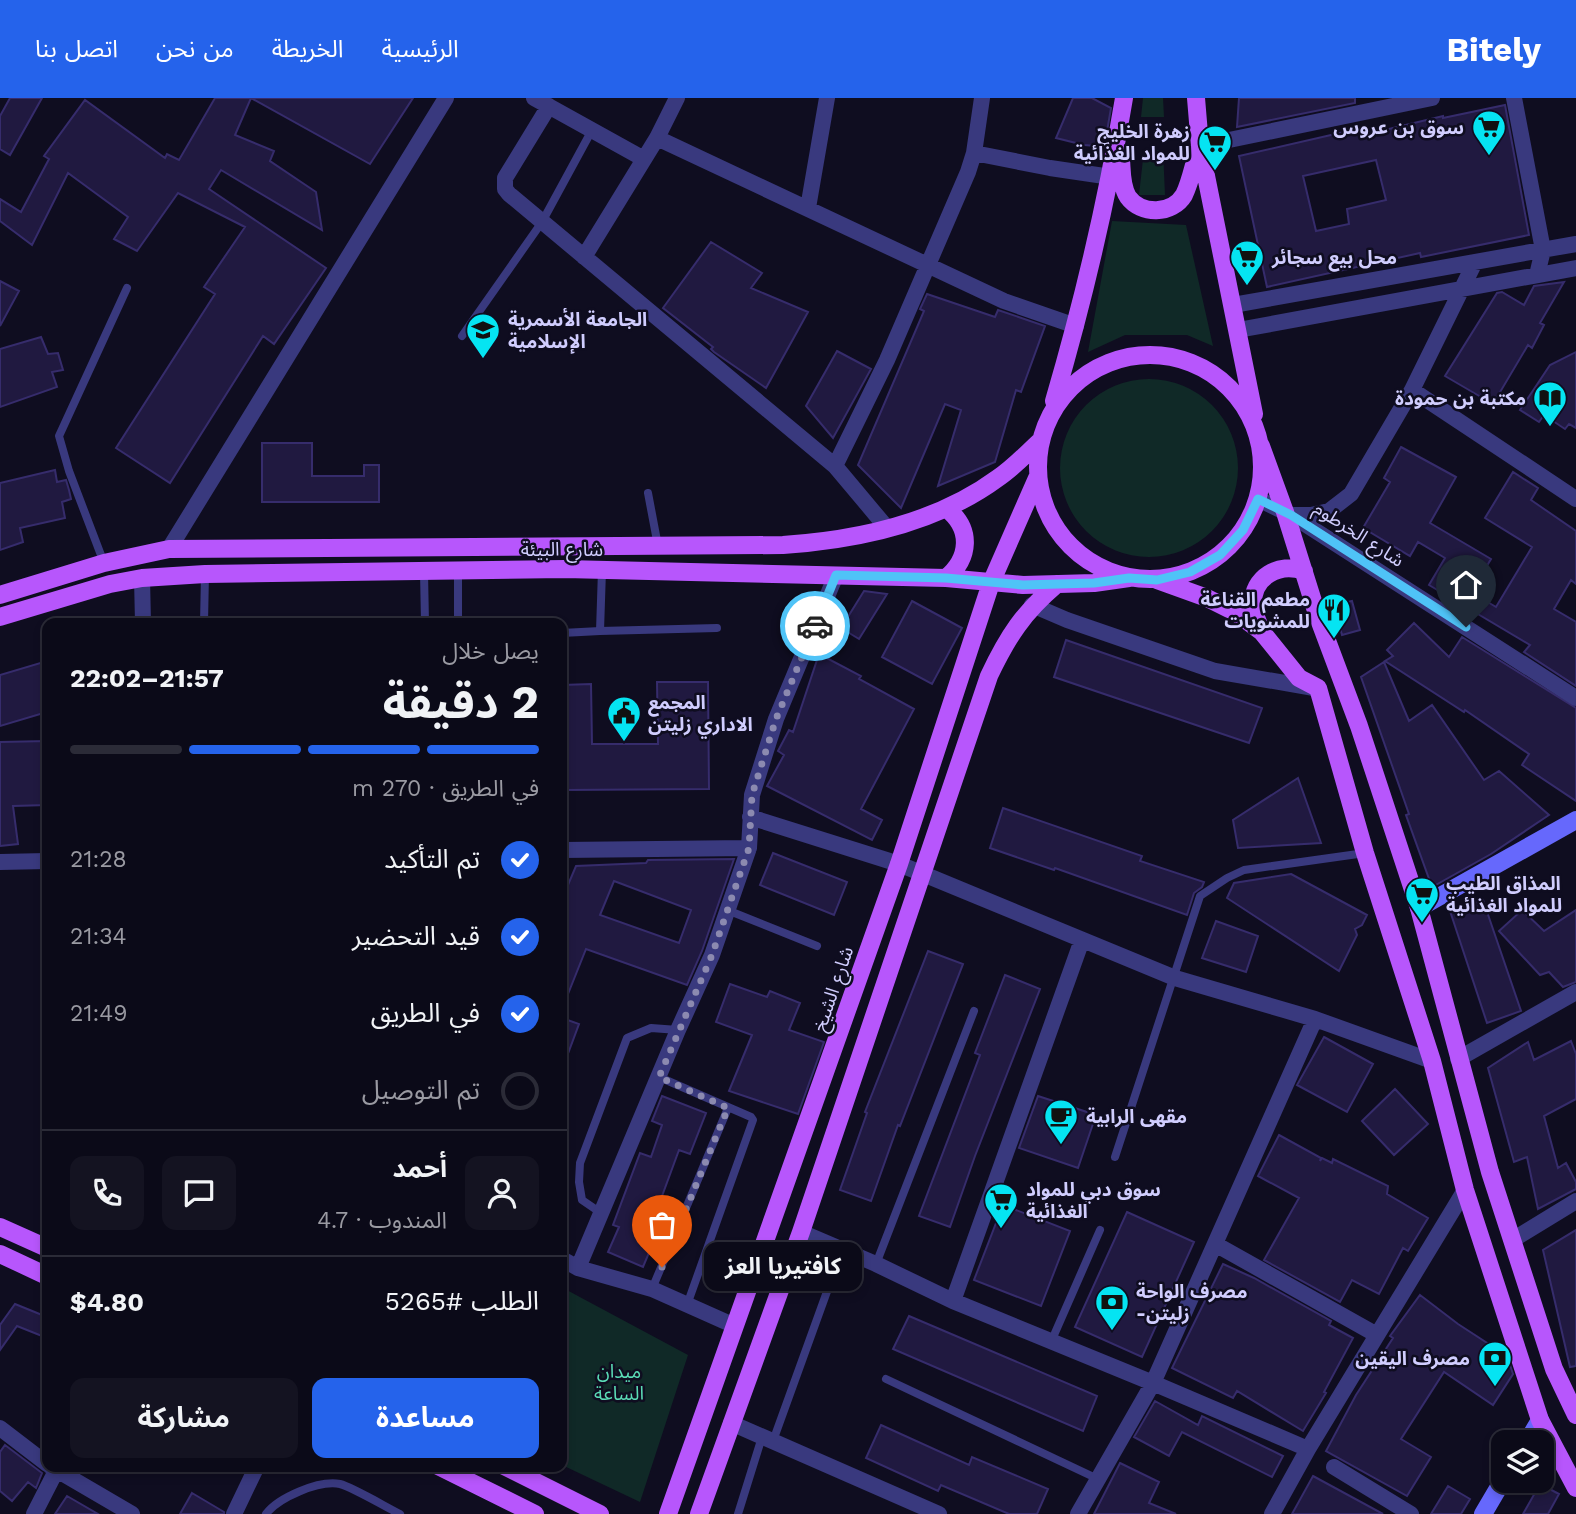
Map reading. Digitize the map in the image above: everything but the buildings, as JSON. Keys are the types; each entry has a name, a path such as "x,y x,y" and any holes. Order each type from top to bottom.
{"main road":[{"path":"1124,98 1111,177 1076,327 1051,412 1039,442 1037,478 1046,513 1066,543 1094,565 1129,578 1157,580 1207,598 1235,612 1262,632 1299,678 1318,688 1365,853 1432,1061 1465,1190 1540,1420 1576,1488"},
{"path":"1157,580 1190,572 1220,555 1243,530 1258,499 1263,472 1238,330 1199,146 1196,98"},
{"path":"1118,131 1124,189 1137,206 1147,210 1157,211 1177,203 1184,194 1199,146"},
{"path":"1051,412 1070,387 1096,368 1125,357 1153,354 1180,358 1206,369 1228,385 1246,407 1288,513 1304,571 1419,908 1490,1172 1554,1369 1576,1415"},
{"name":"شارع البيئة","path":"0,595 104,563 169,549 783,545 829,542 887,528 947,509 1000,477 1039,442"},
{"name":"شارع الشيخ","path":"668,1514 899,864 992,583 1037,478"},
{"path":"946,578 962,561 966,538 956,516 947,509"},
{"path":"565,547 565,569"},
{"path":"1262,632 1253,607 1254,593 1260,581 1270,572 1283,568 1304,571"},
{"name":"شارع البيئة","path":"0,617 110,584 142,578 205,574 565,569 946,578 992,583 1094,583 1129,578"},
{"path":"699,1514 801,1232 989,676 1005,643 1032,605 1057,584"},
{"path":"0,1227 42,1246"},
{"path":"0,1254 42,1274"},
{"path":"448,1472 507,1508 535,1514"},
{"path":"516,1472 600,1514"}],"street":[{"path":"169,549 446,98"},
{"path":"584,257 657,138 677,98"},
{"path":"808,208 827,98"},
{"path":"835,466 887,360 974,153 982,98"},
{"path":"1199,146 1432,98"},
{"path":"1514,98 1543,250 1537,275"},
{"path":"644,159 541,102 503,183 509,194 835,466 887,528"},
{"path":"657,138 1004,301 1076,327"},
{"path":"974,153 1050,169 1111,177"},
{"path":"1233,305 1576,244"},
{"path":"1288,513 1311,515 1329,511 1351,494 1412,390 1475,262"},
{"path":"1238,330 1576,268"},
{"path":"1412,390 1576,499"},
{"name":"شارع الخرطوم","path":"1258,499 1288,513 1576,698"},
{"path":"578,1268 712,955 749,848 752,795 776,719 836,575"},
{"path":"142,578 143,618"},
{"path":"1032,605 1067,620 1215,671 1318,688"},
{"path":"750,817 899,864 1175,978 1315,1019 1432,1061"},
{"path":"1419,908 1576,820"},
{"path":"567,850 749,848"},
{"path":"0,862 42,861"},
{"path":"953,1301 1082,940"},
{"path":"1458,1059 1576,992"},
{"path":"1078,1514 1153,1383 1315,1019"},
{"path":"1272,1514 1308,1449 1465,1190"},
{"path":"1514,1240 1576,1201"},
{"path":"801,1232 953,1301 1308,1449"},
{"path":"1215,1244 1377,1335"},
{"path":"567,1262 578,1268 652,1289 735,1326"},
{"path":"1534,1430 1540,1420"},
{"path":"731,1423 939,1514"},
{"path":"0,1428 42,1460"},
{"path":"1334,1467 1411,1514"},
{"path":"34,1514 49,1472"},
{"path":"60,1472 132,1514"},
{"path":"234,1514 254,1472"},
{"path":"1483,1514 1495,1493"}],"lane":[{"path":"462,337 542,222 592,130"},
{"path":"104,563 69,471 59,436 127,288"},
{"path":"648,494 658,546"},
{"path":"600,631 602,570"},
{"path":"458,571 458,618"},
{"path":"424,572 425,618"},
{"path":"204,618 205,574"},
{"path":"567,633 716,628"},
{"path":"1115,1157 1200,896 1227,877 1244,870 1365,853"},
{"path":"727,910 817,946"},
{"path":"876,1264 975,1011"},
{"path":"601,1213 582,1200 580,1163 627,1038 650,1028 678,1030"},
{"path":"659,1077 751,1117 752,1125 687,1305"},
{"path":"652,1289 728,1108"},
{"path":"1051,1342 1100,1230"},
{"path":"738,1514 842,1250"},
{"path":"886,1379 1098,1479"},
{"path":"265,1514 284,1497 318,1486 340,1484 400,1514"}],"green space":[{"path":"1143,98 1163,98 1164,117 1141,117"},
{"path":"1144,150 1163,150 1165,195 1139,195"},
{"path":"1112,221 1186,225 1213,346 1187,335 1125,335 1088,352"},
{"path":"1149,379 1183,386 1212,405 1231,434 1238,468 1231,502 1212,531 1183,550 1149,557 1115,550 1086,531 1067,502 1060,468 1067,434 1086,405 1115,386"},
{"name":"ميدان الساعة","path":"567,1290 688,1355 640,1502 567,1467"}],"way so far":[{"path":"662,1267 728,1108 659,1077 712,955 749,848 752,795 776,719 815,626"}],"place":[{"name":"سوق بن عروس","path":"1489,157"},
{"name":"زهرة الخليج للمواد الغذائية","path":"1215,172"},
{"name":"محل بيع سجائر","path":"1247,287"},
{"name":"الجامعة الأسمرية الإسلامية","path":"483,360"},
{"name":"مكتبة بن حمودة","path":"1550,428"},
{"name":"مطعم القناعة للمشويات","path":"1334,640"},
{"name":"المجمع الاداري زليتن","path":"624,743"},
{"name":"المذاق الطيب للمواد الغذائية","path":"1422,924"},
{"name":"مقهى الرابية","path":"1061,1146"},
{"name":"سوق دبي للمواد الغذائية","path":"1001,1230"},
{"name":"كافتيريا العز","path":"662,1267"},
{"name":"مصرف الواحة -زليتن","path":"1112,1332"},
{"name":"مصرف اليقين","path":"1495,1388"}],"route":[{"path":"815,626 836,575 946,578 1023,585 1094,583 1129,578 1157,580 1190,572 1220,555 1243,530 1258,499 1291,515 1466,627"}]}
